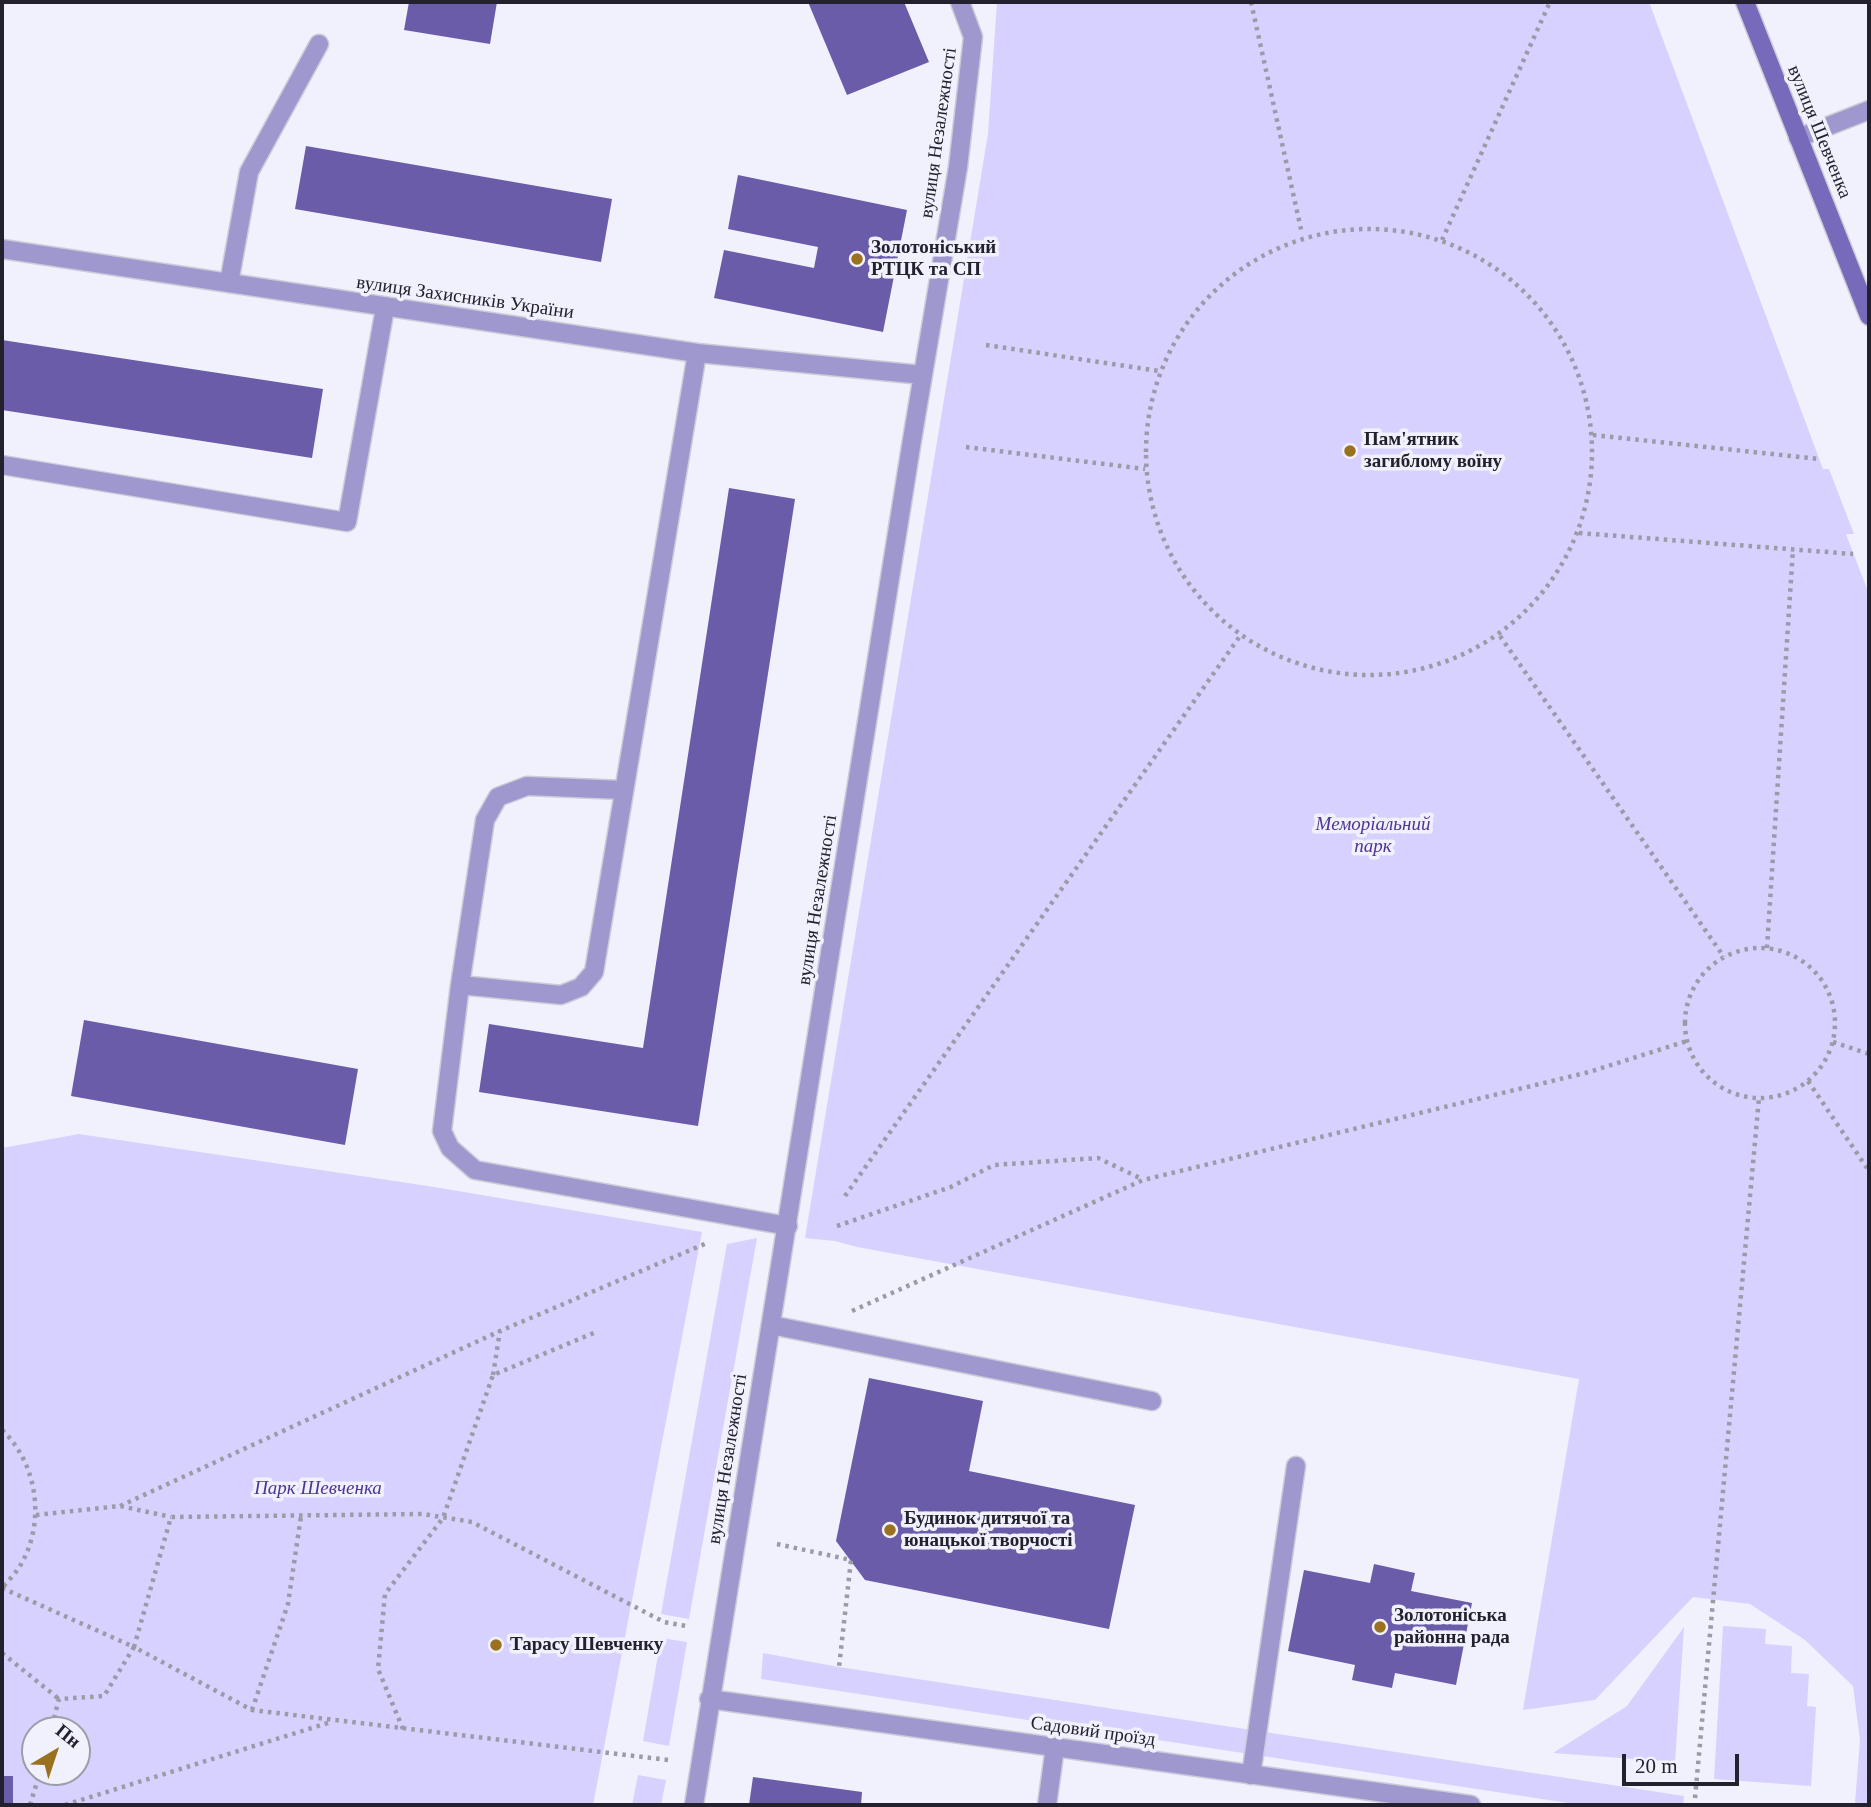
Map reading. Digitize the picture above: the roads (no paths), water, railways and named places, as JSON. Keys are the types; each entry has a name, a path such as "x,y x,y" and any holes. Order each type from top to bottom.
{"main road":[{"name":"вулиця Шевченка","path":"1745,2 1869,316"}],"street":[{"name":"вулиця Незалежності","path":"694,1805 958,167 972,37 960,2"},
{"path":"229,283 249,172 319,44"},
{"path":"1798,138 1869,110"},
{"name":"вулиця Захисників України","path":"2,249 697,353 923,375"},
{"path":"2,466 347,522 385,308"},
{"path":"460,985 561,995 581,986 594,972 697,353"},
{"path":"623,790 527,786 498,797 485,820 460,985 442,1131 450,1148 475,1170 788,1226"},
{"path":"771,1325 1152,1401"},
{"path":"1251,1775 1296,1466"},
{"name":"Садовий проїзд","path":"709,1699 1471,1805"},
{"path":"1047,1805 1055,1748"}],"place":[{"name":"Золотоніський РТЦК та СП","path":"857,259"},
{"name":"Пам'ятник загиблому воїну","path":"1350,451"},
{"name":"Будинок дитячої та юнацької творчості","path":"890,1530"},
{"name":"Золотоніська районна рада","path":"1380,1627"},
{"name":"Тарасу Шевченку","path":"496,1645"}],"park label":[{"name":"Меморіальний парк","path":"1373,836"},
{"name":"Парк Шевченка","path":"318,1489"}]}
